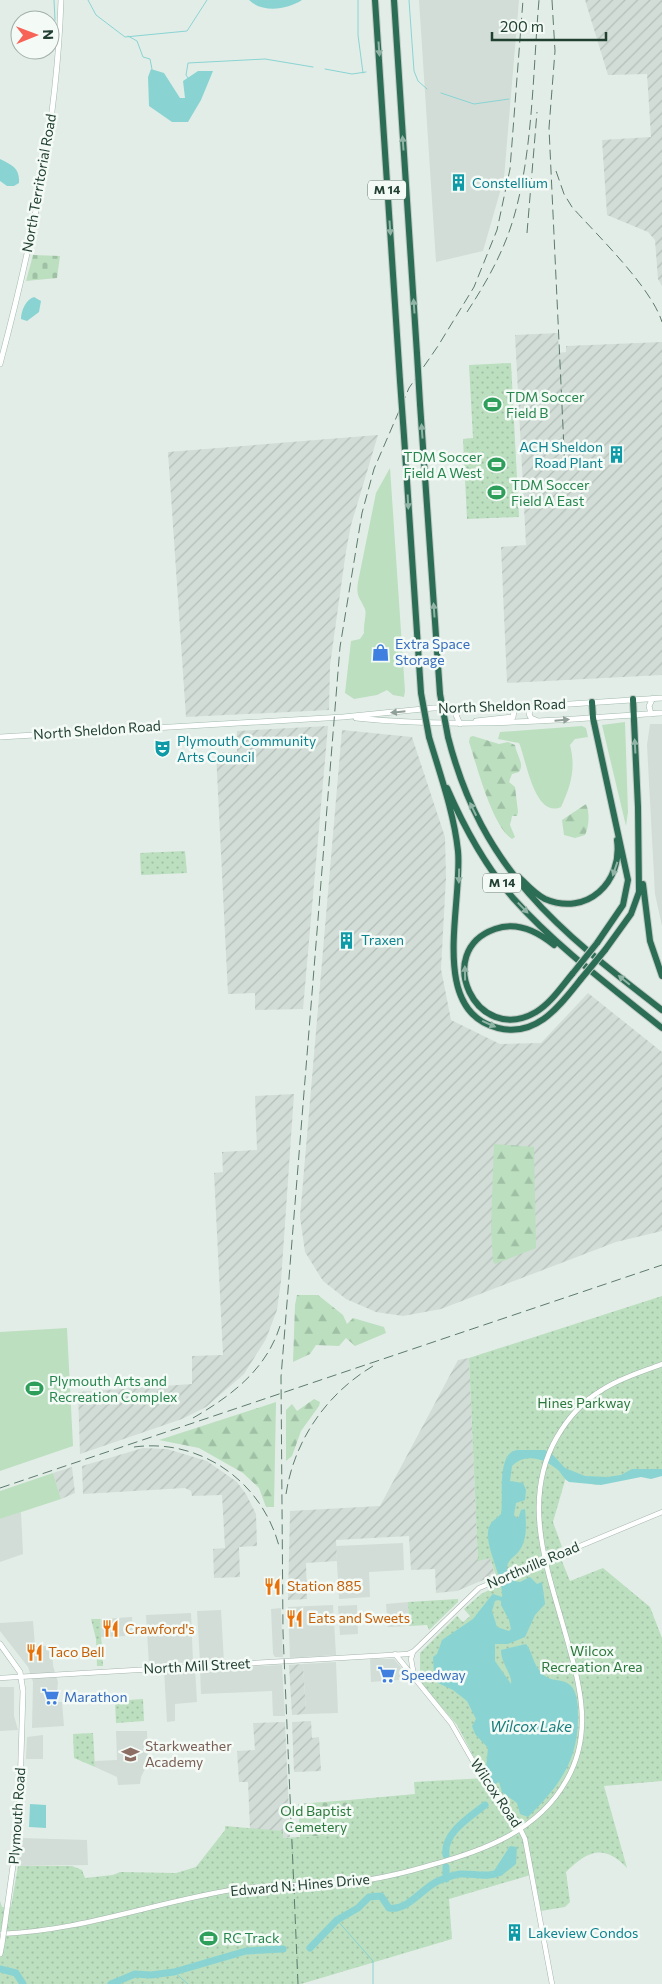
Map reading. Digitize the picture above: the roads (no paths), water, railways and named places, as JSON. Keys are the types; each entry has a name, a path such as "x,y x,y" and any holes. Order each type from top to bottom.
{"highway":[{"name":"M 14","path":"375,0 421,693 429,737 436,762 454,805 472,840 513,897 552,938 662,1028"},
{"name":"M 14","path":"394,0 440,694 448,737 466,793 497,852 532,900 662,1010"},
{"path":"632,700 646,925 662,976"},
{"path":"592,702 592,718 626,865 628,885 624,905 597,943 573,973 538,1011 526,1017 510,1019 496,1017 478,1006 469,994 464,974 468,955 476,941 492,930 512,925 539,934 574,961 601,977"},
{"path":"436,762 458,850 459,877 454,976 457,990 465,1006 477,1019 492,1027 522,1029 548,1017 627,922 636,902 639,887 639,835"},
{"path":"497,852 528,886 542,897 564,904 586,900 604,888 612,878 617,864 618,848 612,804"}],"main road":[{"name":"North Territorial Road","path":"0,364 38,204 59,61 61,0"},
{"path":"651,714 649,706 653,698"},
{"name":"North Sheldon Road","path":"0,737 343,717 464,707 540,706 662,698"},
{"path":"470,724 478,720 510,718 514,714 512,706"},
{"path":"540,706 531,709 529,714 534,720 542,722"},
{"path":"460,724 456,715 464,707"},
{"name":"North Sheldon Road","path":"343,717 470,724 542,722 662,713"},
{"path":"0,1644 22,1677"},
{"name":"Plymouth Road","path":"0,1954 19,1823 22,1677"}],"street":[{"name":"Edward N. Hines Drive","path":"0,1934 74,1927 231,1890 340,1884 385,1878 482,1850 521,1828 550,1804 565,1782 577,1756 583,1724 583,1709 575,1669 540,1530 538,1507 545,1465 550,1451 567,1422 594,1395 621,1380 662,1364"},
{"name":"Northville Road","path":"414,1651 478,1588 546,1558 662,1512"},
{"path":"395,1654 414,1651 411,1659 414,1678"},
{"name":"Wilcox Road","path":"395,1654 451,1723 485,1782 521,1828 525,1839 552,1984"},
{"name":"North Mill Street","path":"0,1678 395,1654"}],"water":[{"path":"249,0 302,0 289,6 275,9 261,7"},
{"path":"151,69 164,73 180,98 185,98 183,81 198,71 213,71 201,100 188,122 172,122 149,106 148,77"},
{"path":"0,159 17,170 19,183 14,186 7,186 0,181"},
{"path":"34,297 41,301 39,312 27,321 21,319 24,306"},
{"name":"Wilcox Lake","path":"517,1450 545,1450 551,1453 565,1468 585,1476 607,1477 621,1475 632,1469 662,1469 662,1476 651,1479 641,1477 601,1485 569,1482 558,1470 542,1460 523,1459 512,1466 510,1481 523,1483 526,1490 525,1500 516,1503 514,1515 518,1519 521,1510 525,1509 526,1530 522,1546 509,1561 507,1570 514,1581 520,1582 530,1577 537,1584 542,1582 545,1604 535,1615 525,1637 508,1644 495,1644 495,1661 511,1684 501,1650 526,1644 535,1664 545,1676 566,1682 572,1687 577,1698 578,1710 577,1733 570,1761 557,1784 528,1817 520,1814 517,1803 502,1792 499,1782 493,1785 486,1768 488,1748 475,1734 472,1726 476,1719 467,1701 453,1690 438,1683 434,1675 433,1657 437,1654 442,1640 473,1619 493,1594 502,1597 500,1579 490,1550 488,1532 490,1525 501,1514 502,1477 506,1459 510,1453","holes":["495,1601 501,1601 501,1605 509,1620 511,1629 509,1631 497,1627 492,1611"]},
{"path":"30,1804 46,1805 46,1828 29,1827"},
{"path":"510,1846 517,1847 516,1864 501,1876 492,1876 492,1874"}],"waterway":[{"path":"54,0 54,10"},
{"path":"88,0 96,15 125,37 187,31 207,0"},
{"path":"358,0 358,35 363,73"},
{"path":"409,0 414,71 418,81 427,89"},
{"path":"128,36 137,41 143,57 150,59 152,69"},
{"path":"188,78 186,75 188,63 265,59 313,67"},
{"path":"325,69 352,74 366,72"},
{"path":"441,93 474,104 509,99"},
{"path":"446,1855 446,1847 453,1833 465,1820 485,1805"},
{"path":"446,1867 446,1879"},
{"path":"310,1948 337,1920 358,1908 369,1897 381,1896 389,1908 396,1908 408,1903 438,1881 449,1877 460,1874 489,1875 498,1873"},
{"path":"337,1920 373,1961 373,1984"},
{"path":"111,1984 135,1974 151,1975 174,1972 246,1951 283,1949"},
{"path":"0,1969 16,1973 23,1984"},
{"path":"174,1972 188,1984"}],"railway":[{"path":"298,1984 283,1632 281,1377 340,647 362,513 374,469 409,388 438,346 474,287 497,230 510,169 523,0"},
{"path":"467,312 499,256 509,232 520,194 531,111 539,0"},
{"path":"552,0 555,51 549,128 565,470"},
{"path":"527,233 537,112"},
{"path":"556,171 564,194 572,207 636,278 656,308 662,322"},
{"path":"0,1488 662,1265"},
{"path":"193,1418 221,1401 246,1380 266,1356 280,1326"},
{"path":"286,1494 296,1456 315,1421 341,1390 373,1366"},
{"path":"134,1447 159,1446 183,1450 205,1457 225,1469 243,1484 259,1502 271,1523 279,1546"}],"place":[{"name":"Constellium","path":"458,183"},
{"name":"TDM Soccer Field B","path":"492,405"},
{"name":"ACH Sheldon Road Plant","path":"617,455"},
{"name":"TDM Soccer Field A West","path":"496,465"},
{"name":"TDM Soccer Field A East","path":"497,493"},
{"name":"Extra Space Storage","path":"381,652"},
{"name":"Plymouth Community Arts Council","path":"163,749"},
{"name":"Traxen","path":"347,940"},
{"name":"Plymouth Arts and Recreation Complex","path":"35,1389"},
{"name":"Station 885","path":"273,1586"},
{"name":"Eats and Sweets","path":"294,1618"},
{"name":"Crawford's","path":"111,1629"},
{"name":"Taco Bell","path":"34,1652"},
{"name":"Speedway","path":"387,1675"},
{"name":"Marathon","path":"50,1697"},
{"name":"Starkweather Academy","path":"131,1754"},
{"name":"Lakeview Condos","path":"514,1933"},
{"name":"RC Track","path":"209,1938"}],"park label":[{"name":"Hines Parkway","path":"584,1403"},
{"name":"Wilcox Recreation Area","path":"592,1659"},
{"name":"Old Baptist Cemetery","path":"316,1819"}]}
